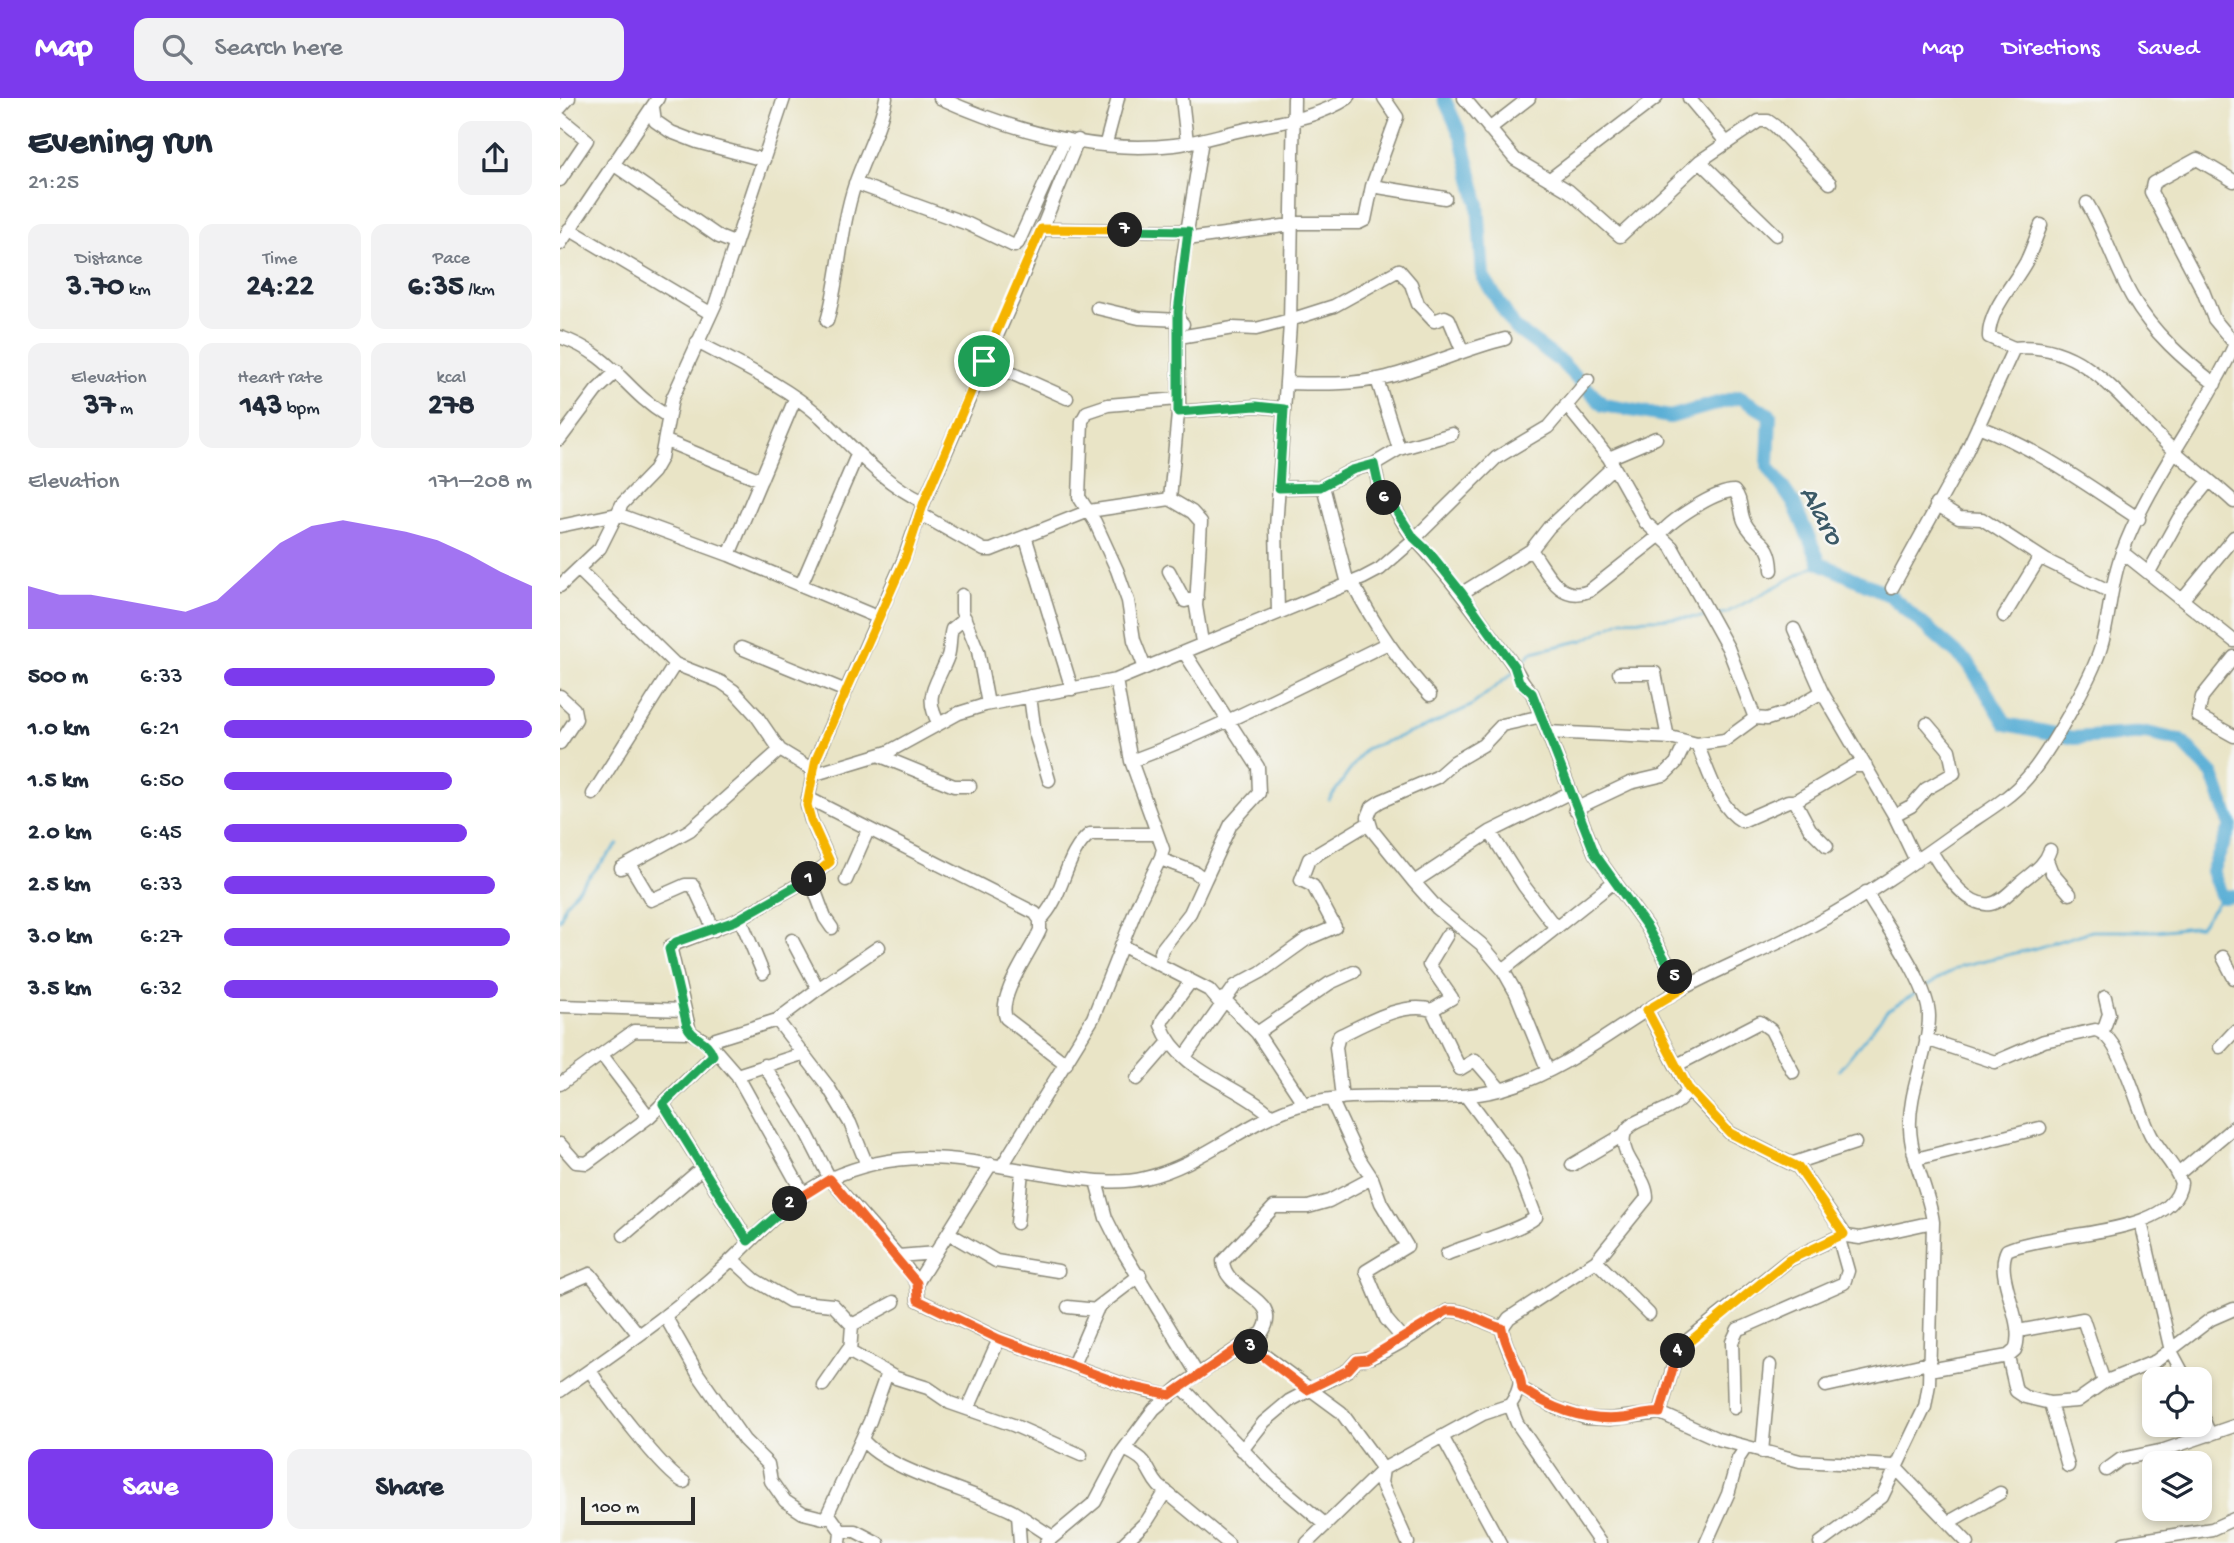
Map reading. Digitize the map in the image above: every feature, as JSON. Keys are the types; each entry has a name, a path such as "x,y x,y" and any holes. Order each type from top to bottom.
{"street":[{"path":"560,108 569,98"},
{"path":"561,584 600,548 617,514 657,466 666,441 667,416 684,368 709,313 784,98"},
{"path":"827,321 836,290 837,264 855,183 881,121 886,98"},
{"path":"940,98 1009,126 1071,140 1106,144 1202,140 1293,121 1332,108 1348,98"},
{"path":"1106,144 1118,98"},
{"path":"1182,98 1187,142"},
{"path":"1278,612 1276,528 1290,320 1294,98"},
{"path":"1041,229 1188,235 1291,224 1359,223 1367,215 1372,186 1397,117 1384,98"},
{"path":"1464,98 1515,159 1569,191 1620,236 1700,161 1752,124 1768,121 1830,183"},
{"path":"1489,129 1529,98"},
{"path":"1550,179 1656,98"},
{"path":"1689,98 1726,142"},
{"path":"656,102 655,121 671,132 764,160"},
{"path":"560,244 656,102"},
{"path":"560,118 587,140 560,180"},
{"path":"855,183 968,224 1014,246 1018,243 1071,140"},
{"path":"690,1032 670,946 740,918 810,878 830,862 811,820 808,798 813,773 922,515 924,502 1041,229 1071,140"},
{"path":"1170,499 1178,412 1179,320 1202,140"},
{"path":"560,1391 665,1316 732,1259 781,1209 830,1179 867,1165 913,1156 997,1165 1096,1181 1146,1178 1186,1164 1272,1116 1304,1104 1336,1099 1466,1096 1500,1090 1548,1071 1682,989 1818,923 1916,861 2019,786 2050,743 2101,649 2111,592 2122,552 2174,451 2216,384 2234,344 2214,319 2203,291 2151,192 2153,183 2197,159 2234,181"},
{"path":"1700,161 1776,234"},
{"path":"613,164 719,237 734,243"},
{"path":"1372,186 1445,198"},
{"path":"2087,203 2107,237 2132,297 2169,346 2216,384"},
{"path":"2041,225 2028,258 1989,330 1989,337 2014,348 2045,347 2097,372 2174,451 2233,500"},
{"path":"569,229 709,313"},
{"path":"1179,337 1194,332 1256,329 1290,320 1334,306 1398,270 1411,284 1418,304 1434,321 1443,317 1449,319 1462,350"},
{"path":"1097,309 1126,316 1179,320 1194,332"},
{"path":"560,337 592,350 651,405 667,416"},
{"path":"1286,383 1324,384 1377,379 1462,350 1505,339"},
{"path":"697,342 820,416 884,479 924,502"},
{"path":"1892,588 1936,504 1963,460 2014,348"},
{"path":"984,361 1067,398"},
{"path":"560,439 596,391 617,371"},
{"path":"1377,379 1399,449"},
{"path":"813,773 878,755 959,713 988,704 1116,680 1380,569 1496,458 1536,436 1588,380"},
{"path":"729,555 795,399"},
{"path":"1145,668 1134,640 1120,580 1078,491 1083,415 1108,405 1178,399"},
{"path":"1566,405 1611,462 1645,522 1672,547 1728,648 1755,718"},
{"path":"1178,412 1256,406 1284,409"},
{"path":"1978,426 2019,441 2055,461 2139,519"},
{"path":"1279,488 1323,485 1352,470 1374,464 1399,449 1452,435"},
{"path":"1462,593 1531,550 1611,462 1656,438"},
{"path":"666,441 761,480"},
{"path":"801,585 857,455"},
{"path":"1374,464 1381,496 1390,501 1414,538 1430,553 1462,593 1514,666 1519,681 1532,693 1575,809 1595,854 1647,927 1682,989"},
{"path":"2149,572 2179,518 2209,481"},
{"path":"1323,485 1350,583 1388,643 1430,695"},
{"path":"1531,550 1571,595 1589,591 1659,536 1667,525 1718,495 1734,491 1739,497 1743,521 1769,547 1772,570"},
{"path":"922,515 984,550 1026,539 1051,524 1089,511 1170,499 1192,512 1201,522 1197,598 1202,642"},
{"path":"1936,504 1959,518 1982,519 2040,557 2111,592"},
{"path":"560,526 617,514 729,555 877,617"},
{"path":"2183,599 2234,537"},
{"path":"1026,539 1072,689"},
{"path":"2122,552 2234,641"},
{"path":"2004,616 2040,557"},
{"path":"579,570 675,664 721,682 734,691 756,715 780,750 813,773"},
{"path":"1169,571 1185,601 1197,598"},
{"path":"962,595 965,618 978,651 988,704"},
{"path":"939,724 930,702 932,692 947,658 952,629 965,618"},
{"path":"1794,629 1822,692 1894,815 1916,861"},
{"path":"1131,761 1228,720 1388,643"},
{"path":"741,648 846,691"},
{"path":"1158,964 1162,949 1190,913 1231,824 1259,793 1258,767 1184,652"},
{"path":"2234,657 2202,697 2198,716 2234,736"},
{"path":"593,794 675,664"},
{"path":"1619,673 1655,673 1668,738"},
{"path":"917,1283 950,1234 959,1212 1016,1140 1093,1018 1121,945 1160,859 1163,849 1131,761 1116,680"},
{"path":"1547,732 1668,738 1691,743 1725,740 1755,718 1767,719 1786,713 1822,692"},
{"path":"560,696 574,709 576,719 560,743"},
{"path":"1030,696 1035,733 1049,780"},
{"path":"1542,716 1496,728 1483,745 1454,762 1437,777 1381,800 1369,811 1368,823 1437,908 1481,944 1503,970 1516,993 1548,1071"},
{"path":"1894,815 1954,773 1949,750 1927,724"},
{"path":"1691,743 1732,816 1742,821 1753,819 1788,801 1795,801 1854,766 1866,766"},
{"path":"1575,809 1630,783 1664,775 1691,743"},
{"path":"714,930 693,885 651,900 626,867 697,825 780,750"},
{"path":"878,755 954,786 970,786"},
{"path":"1414,881 1490,832 1569,793"},
{"path":"808,798 1025,906 1040,920"},
{"path":"1795,801 1810,830 1827,846"},
{"path":"1185,1057 1234,986 1261,972 1307,939 1335,927 1313,886 1301,880 1309,859 1368,823"},
{"path":"846,880 868,830"},
{"path":"1490,832 1524,887 1556,928"},
{"path":"1066,1064 1006,1018 1003,1013 1009,990 1040,930 1040,920 1056,895 1080,845 1090,834 1157,834"},
{"path":"1931,850 1945,873 1979,904 1991,904 2001,900 2048,855 2052,873 2070,894"},
{"path":"1160,859 1195,872 1205,880"},
{"path":"810,878 825,918 832,928"},
{"path":"1503,970 1615,881"},
{"path":"1820,1543 1847,1520 1882,1497 1892,1480 1894,1466 1925,1407 1929,1366 1933,1222 1930,1199 1916,1159 1909,1127 1929,1017 1927,995 1866,892"},
{"path":"740,918 763,973"},
{"path":"1403,1339 1386,1319 1366,1271 1407,1246 1357,1155 1336,1099 1336,1047 1339,1036 1411,1008 1432,1010 1452,998 1429,965 1447,935"},
{"path":"792,940 818,989"},
{"path":"1121,945 1209,990 1222,1000 1256,1033 1304,1104"},
{"path":"710,1044 716,1039 777,1020 879,947"},
{"path":"2223,957 2234,978"},
{"path":"1256,1033 1330,983 1354,972"},
{"path":"1191,981 1163,1019 1161,1025 1169,1042 1212,1079 1272,1116"},
{"path":"2103,1031 2109,1014 2105,997"},
{"path":"560,1006 684,1010"},
{"path":"1432,1010 1460,1069 1475,1060 1500,1090"},
{"path":"1647,1010 1688,1088 1730,1133 1794,1163 1810,1182 1842,1236 1848,1270 1844,1283 1744,1326 1735,1334 1732,1342 1734,1408"},
{"path":"777,1020 842,1108 867,1165"},
{"path":"1678,1065 1760,1022 1771,1030 1793,1072"},
{"path":"1826,1386 1929,1366 2008,1356 2019,1341 2004,1267 2007,1250 2141,1222 2167,1207 2180,1192 2178,1174 2150,1135 2130,1083 2111,1041 2103,1031 2095,1030 2045,1041 1995,1062 1926,1039"},
{"path":"560,1084 634,1031 690,1032 710,1044 737,1075 804,1195"},
{"path":"2220,1047 2234,1032"},
{"path":"1138,1079 1169,1042"},
{"path":"560,1144 576,1162 587,1163 663,1104 713,1055 710,1044"},
{"path":"737,1075 802,1054"},
{"path":"602,1055 649,1117"},
{"path":"764,1065 805,1130 830,1179 898,1256 917,1283 918,1300 999,1339 1125,1385 1170,1395"},
{"path":"1572,1165 1623,1135 1631,1124 1676,1104 1688,1088"},
{"path":"1447,1254 1481,1239 1527,1225 1536,1217 1516,1162 1466,1096"},
{"path":"663,1104 748,1241"},
{"path":"1916,1159 2040,1128"},
{"path":"2178,1174 2233,1129"},
{"path":"1307,1543 1383,1469 1483,1414 1510,1405 1522,1389 1521,1379 1509,1355 1502,1328 1509,1318 1596,1261 1647,1198 1647,1188 1625,1149 1623,1135"},
{"path":"1794,1163 1854,1143"},
{"path":"624,1235 702,1168"},
{"path":"1017,1223 1022,1171"},
{"path":"1256,1344 1267,1322 1265,1307 1226,1275 1223,1261 1274,1207 1308,1207 1329,1201 1372,1178"},
{"path":"1096,1181 1106,1218 1198,1375"},
{"path":"1660,1413 1677,1353 1683,1344 1789,1260 1842,1236 1860,1238 1933,1222"},
{"path":"2141,1222 2171,1351 2180,1367"},
{"path":"950,1234 996,1261 1058,1271"},
{"path":"898,1256 936,1253"},
{"path":"732,1259 755,1280 790,1301 833,1305 852,1325"},
{"path":"1596,1261 1649,1314"},
{"path":"560,1287 590,1274 639,1335"},
{"path":"1073,1365 1097,1310 1140,1275"},
{"path":"852,1325 894,1302"},
{"path":"1068,1307 1097,1310"},
{"path":"2008,1356 2016,1391 2025,1397 2050,1403 2077,1401 2104,1382 2129,1375 2171,1351 2211,1319 2234,1309"},
{"path":"1242,1450 1264,1422 1307,1390 1348,1370 1357,1360 1367,1359 1451,1310 1502,1328"},
{"path":"665,1316 698,1374 729,1418 768,1464 771,1481 785,1501 803,1513 823,1518 828,1516 887,1373"},
{"path":"2018,1331 2082,1319 2104,1382"},
{"path":"823,1385 848,1349 852,1325"},
{"path":"968,1409 999,1339"},
{"path":"862,1439 872,1449 903,1466 1018,1515 1049,1540 1094,1502 1124,1449 1154,1409 1181,1386 1241,1346 1256,1344 1307,1390 1341,1412 1383,1469 1381,1483 1408,1543"},
{"path":"848,1349 887,1373 929,1388 950,1403 1081,1455"},
{"path":"1762,1452 1770,1365"},
{"path":"590,1370 606,1398 670,1471 684,1482"},
{"path":"1181,1386 1242,1450 1326,1525"},
{"path":"1522,1389 1556,1408 1586,1418 1610,1419 1660,1413 1718,1439 1800,1461 1894,1466 1968,1543"},
{"path":"2050,1403 2068,1466"},
{"path":"1510,1405 1517,1423 1600,1543"},
{"path":"2212,1434 2234,1426"},
{"path":"2106,1470 2121,1459 2203,1437"},
{"path":"1443,1438 1500,1543"},
{"path":"1706,1543 1738,1459 1746,1447"},
{"path":"1124,1449 1140,1458 1147,1466 1149,1476 1228,1543"},
{"path":"1124,1543 1147,1521 1166,1491"},
{"path":"1949,1522 2000,1493"},
{"path":"1018,1515 1020,1543"},
{"path":"828,1516 840,1537 855,1531 878,1543"},
{"path":"2124,1543 2182,1538 2234,1519"}],"waterway":[{"name":"Alaro","path":"1444,98 1462,138 1478,203 1483,277 1515,328 1561,362 1603,405 1670,417 1739,397 1770,415 1768,466 1794,504 1820,563 1888,594 1969,664 2006,724 2074,738 2147,733 2181,741 2213,775 2231,826 2212,871 2222,897 2234,896"},
{"path":"1715,615 1726,613 1820,563"},
{"path":"1519,667 1532,652 1584,640 1622,620 1705,617"},
{"path":"1329,800 1365,749 1426,727 1471,706 1514,672"},
{"path":"560,920 565,904 618,844"},
{"path":"1927,986 1960,966 2033,949 2092,931 2157,931 2200,926 2222,897"},
{"path":"1839,1070 1888,1010 1918,992"}],"route":[{"path":"1041,229 1188,231 1178,312 1178,412 1256,406 1284,409 1279,488 1320,487 1352,470 1374,464 1381,496 1390,501 1414,538 1430,553 1462,593 1514,666 1519,681 1532,693 1577,815 1595,854 1647,927 1682,989 1647,1010 1688,1088 1730,1133 1794,1163 1810,1182 1844,1234 1839,1239 1789,1260 1777,1268 1683,1344 1677,1353 1660,1413 1610,1419 1586,1418 1537,1399 1522,1389 1521,1379 1503,1338 1502,1328 1487,1325 1470,1315 1451,1310 1386,1349 1367,1359 1357,1360 1348,1370 1307,1390 1250,1346 1241,1346 1170,1395 1125,1385 1019,1344 999,1339 918,1300 917,1283 898,1256 830,1179 781,1209 748,1241 663,1104 713,1055 710,1044 696,1037 687,1026 669,949 676,942 735,921 805,881 830,862 807,805 816,759 905,559 924,502 962,420 984,361 1014,297 1041,229"}]}
